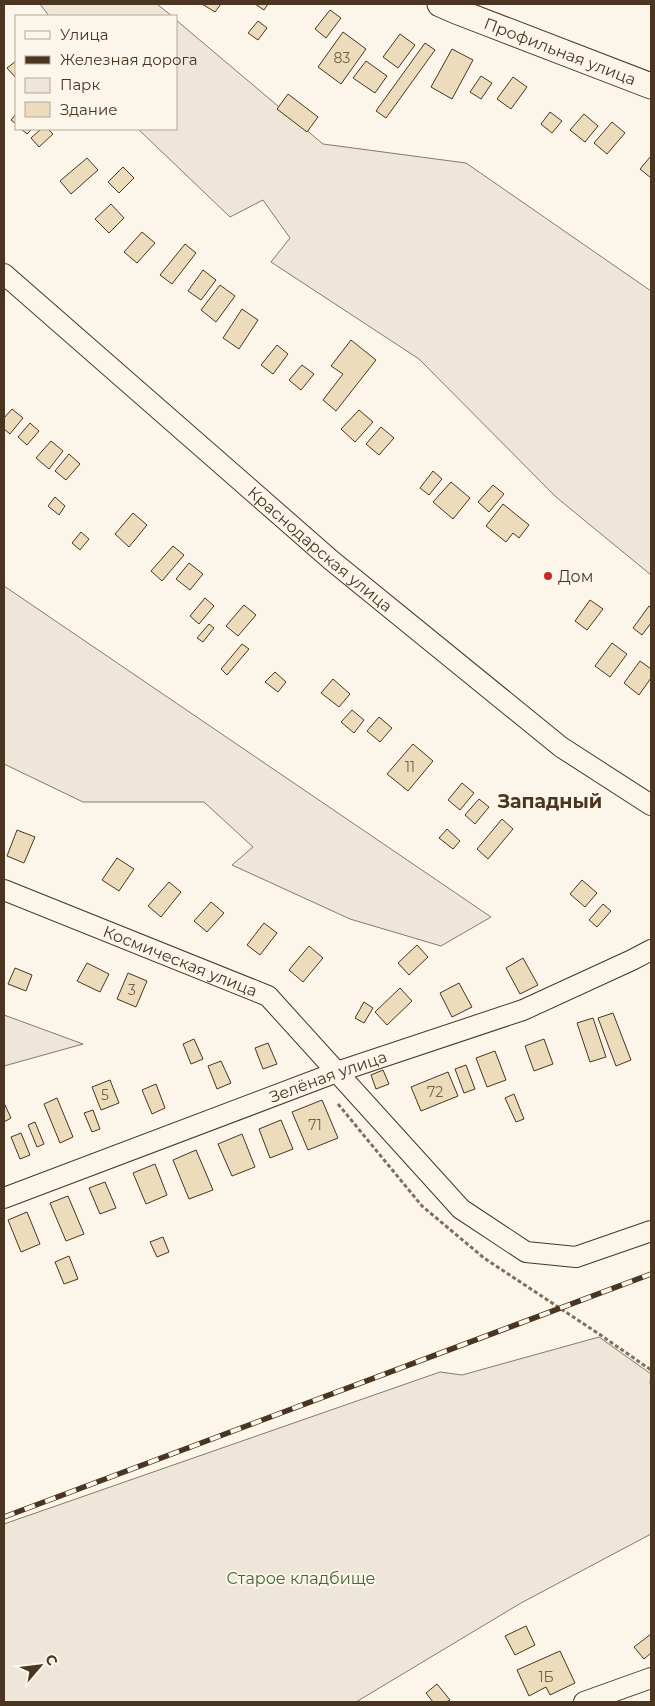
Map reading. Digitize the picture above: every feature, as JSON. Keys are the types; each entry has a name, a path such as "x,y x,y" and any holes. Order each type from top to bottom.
{"main road":[{"name":"Профильная улица","path":"440,4 651,86"}],"street":[{"name":"Краснодарская улица","path":"4,274 331,560 561,747 651,805"},
{"name":"Космическая улица","path":"4,890 268,996 460,1209 526,1252 576,1257 651,1230"},
{"name":"Зелёная улица","path":"4,1198 337,1072 523,1010 651,950"},
{"path":"584,1702 651,1678"}],"green space":[{"path":"40,4 157,4 171,15 48,15"},
{"path":"178,22 323,144 466,163 651,291 651,575 556,497 419,359 271,262 290,238 263,200 230,217 139,130 178,130"},
{"path":"4,586 491,917 441,946 350,919 232,865 253,847 204,802 83,802 4,764"},
{"path":"4,1015 83,1044 4,1066"},
{"name":"Старое кладбище","path":"599,1337 651,1374 651,1534 521,1603 356,1702 4,1702 4,1524 440,1372 462,1375"}],"building":[{"path":"202,4 221,4 215,12"},
{"path":"255,4 268,4 264,10"},
{"path":"330,10 341,18 326,38 315,29"},
{"path":"258,21 267,28 258,40 248,33"},
{"path":"343,32 366,49 341,84 318,67"},
{"path":"400,34 415,45 398,68 383,57"},
{"path":"425,43 435,50 386,118 376,111"},
{"path":"452,49 473,60 452,99 431,87"},
{"path":"366,61 387,76 375,93 353,78"},
{"path":"15,62 15,77 7,68"},
{"path":"481,76 492,83 481,99 470,92"},
{"path":"513,77 527,87 511,109 497,99"},
{"path":"288,94 318,117 307,132 277,109"},
{"path":"550,112 562,121 552,133 541,124"},
{"path":"584,114 598,126 585,142 570,130"},
{"path":"15,115 15,123 11,120"},
{"path":"612,122 625,133 607,154 594,143"},
{"path":"22,130 31,130 27,134"},
{"path":"40,130 49,130 53,134 39,147 31,138"},
{"path":"651,156 651,178 640,169"},
{"path":"87,158 98,170 71,194 60,181"},
{"path":"123,167 134,178 119,193 108,182"},
{"path":"111,204 124,218 109,233 95,219"},
{"path":"142,232 155,243 137,263 124,252"},
{"path":"185,244 196,253 172,284 160,275"},
{"path":"203,270 216,280 201,300 188,291"},
{"path":"220,285 235,296 216,322 201,310"},
{"path":"242,309 258,320 239,349 223,338"},
{"path":"351,340 376,360 336,411 323,400 343,374 331,366"},
{"path":"277,345 288,354 273,374 261,365"},
{"path":"302,365 314,374 301,390 289,380"},
{"path":"12,409 23,418 10,434 4,429 4,418"},
{"path":"359,410 373,422 355,442 341,429"},
{"path":"30,423 39,431 27,445 18,437"},
{"path":"381,427 394,438 379,455 366,444"},
{"path":"51,441 63,451 49,469 36,458"},
{"path":"69,454 80,464 66,480 55,471"},
{"path":"433,471 442,479 429,495 420,488"},
{"path":"451,482 470,498 453,519 433,502"},
{"path":"493,485 504,494 489,512 478,502"},
{"path":"55,497 65,506 59,515 48,506"},
{"path":"503,504 529,525 519,538 513,533 506,542 486,526"},
{"path":"133,513 147,525 129,547 115,534"},
{"path":"81,532 89,539 80,550 72,543"},
{"path":"173,546 184,555 162,581 151,571"},
{"path":"189,563 203,574 190,590 176,579"},
{"path":"205,598 214,606 199,624 190,616"},
{"path":"590,600 603,609 587,630 575,621"},
{"path":"244,605 256,615 238,636 226,626"},
{"path":"649,606 651,608 651,623 642,635 633,628"},
{"path":"209,624 214,628 203,642 197,638"},
{"path":"612,643 627,654 610,677 595,666"},
{"path":"242,644 249,649 227,675 221,669"},
{"path":"640,661 651,669 651,678 639,695 624,683"},
{"path":"275,672 286,682 278,692 265,682"},
{"path":"333,679 350,694 339,707 321,693"},
{"path":"352,710 364,720 354,733 341,722"},
{"path":"379,717 392,728 380,742 367,731"},
{"path":"413,744 433,761 408,791 387,774"},
{"path":"462,783 474,793 460,810 448,800"},
{"path":"479,799 489,807 475,824 465,815"},
{"path":"502,819 513,829 488,859 477,849"},
{"path":"447,829 460,841 453,849 439,838"},
{"path":"17,830 35,837 24,863 7,856"},
{"path":"117,858 134,869 119,891 102,880"},
{"path":"582,880 597,893 585,907 570,894"},
{"path":"169,882 181,892 161,917 148,906"},
{"path":"211,902 224,913 207,932 194,921"},
{"path":"603,904 611,911 597,927 589,920"},
{"path":"264,923 277,933 260,955 247,945"},
{"path":"417,945 428,957 409,975 398,963"},
{"path":"309,946 323,958 303,982 289,970"},
{"path":"523,958 538,985 520,994 506,968"},
{"path":"87,963 109,974 100,992 77,981"},
{"path":"15,968 32,975 26,991 8,984"},
{"path":"128,973 147,981 136,1007 117,999"},
{"path":"459,983 472,1007 452,1017 440,993"},
{"path":"400,988 412,1001 387,1025 375,1012"},
{"path":"364,1002 373,1008 364,1023 355,1018"},
{"path":"613,1013 631,1060 616,1066 598,1018"},
{"path":"593,1018 606,1057 590,1062 577,1023"},
{"path":"194,1039 203,1059 191,1064 183,1044"},
{"path":"544,1039 553,1064 534,1071 525,1046"},
{"path":"268,1043 277,1064 263,1069 255,1048"},
{"path":"495,1051 506,1080 487,1087 476,1058"},
{"path":"221,1061 231,1083 217,1089 208,1066"},
{"path":"466,1065 475,1089 464,1093 455,1069"},
{"path":"383,1070 389,1084 376,1089 371,1075"},
{"path":"448,1072 458,1096 421,1111 411,1087"},
{"path":"110,1080 119,1103 101,1110 92,1087"},
{"path":"156,1084 165,1108 152,1114 142,1090"},
{"path":"514,1094 524,1119 516,1122 505,1098"},
{"path":"57,1098 73,1137 60,1143 44,1104"},
{"path":"322,1100 338,1138 308,1150 292,1112"},
{"path":"4,1103 11,1118 4,1122"},
{"path":"93,1110 100,1129 92,1132 84,1113"},
{"path":"281,1120 293,1149 270,1158 259,1129"},
{"path":"35,1122 44,1144 37,1147 28,1125"},
{"path":"21,1133 30,1155 20,1159 11,1137"},
{"path":"242,1134 255,1167 232,1176 218,1144"},
{"path":"196,1150 213,1190 189,1199 173,1160"},
{"path":"155,1164 167,1195 146,1204 133,1173"},
{"path":"105,1182 116,1208 100,1214 89,1188"},
{"path":"68,1196 84,1234 66,1241 50,1203"},
{"path":"27,1212 40,1244 21,1252 8,1220"},
{"path":"163,1237 169,1252 157,1257 150,1242"},
{"path":"69,1256 78,1279 64,1284 55,1262"},
{"path":"526,1626 535,1645 515,1655 505,1636"},
{"path":"651,1634 651,1653 644,1659 634,1647"},
{"path":"560,1651 575,1683 550,1695 546,1687 529,1696 517,1670"},
{"path":"437,1684 450,1700 446,1702 433,1702 426,1693"}],"railway":[{"path":"4,1517 651,1274"}],"place":[{"name":"Дом","path":"548,576"}],"district":[{"name":"Западный","path":"550,801"}]}
